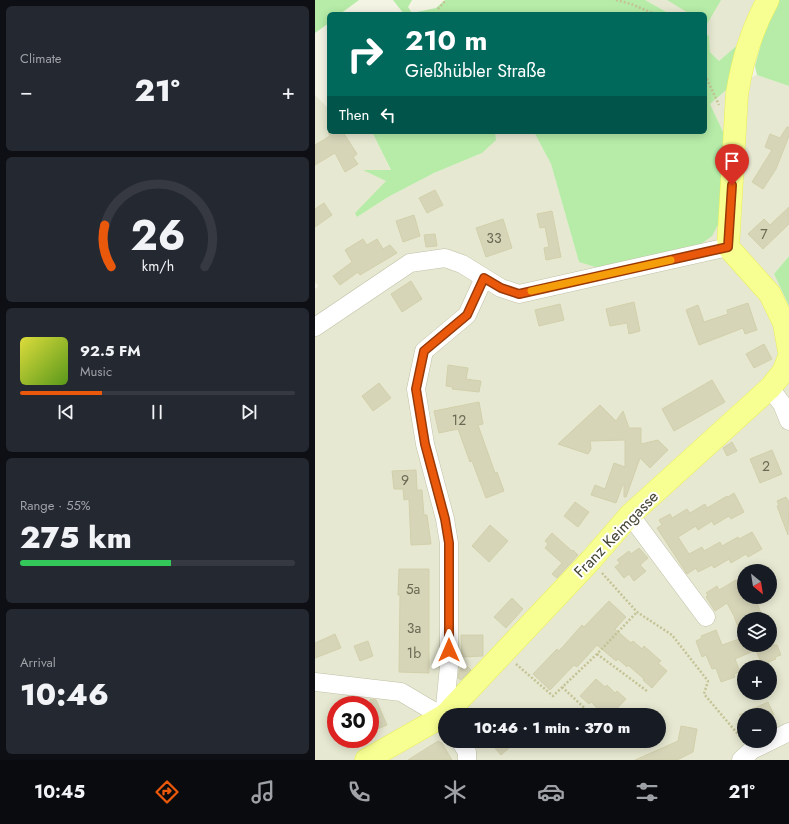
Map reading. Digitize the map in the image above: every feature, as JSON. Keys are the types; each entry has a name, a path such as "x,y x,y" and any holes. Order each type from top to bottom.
{"main road":[{"path":"768,0 745,57 740,74 737,94 728,247 770,294 784,323 789,350"},
{"name":"Franz Keimgasse","path":"452,708 631,515 770,388 783,372 789,357"},
{"name":"Franz Keimgasse","path":"365,760 438,720"}],"street":[{"path":"315,327 410,263 445,258 462,264 501,288 519,294 728,247"},
{"path":"446,708 449,666 449,543 445,519 425,444 416,389 424,351 467,315 484,278"},
{"path":"770,388 782,404 789,421"},
{"path":"631,515 706,617"},
{"path":"315,682 401,692 438,712"},
{"path":"741,760 752,750 789,732"},
{"path":"464,748 467,752 467,760"}],"path":[{"path":"438,9 446,0"},
{"path":"616,0 650,12"},
{"path":"591,560 637,612 672,635 708,681 704,694 737,733"},
{"path":"504,653 553,696 597,654 637,612"},
{"path":"597,654 647,691"},
{"path":"562,687 584,708"}],"shaded area":[{"path":"645,0 776,0 748,36 719,61 710,52 709,36 707,35 707,12 666,12"},
{"path":"757,75 789,86 789,256 774,274 789,306 789,760 315,760 315,289 318,286 315,282 315,95 327,107 327,134 373,134 391,171 365,170 387,180 356,213 357,217 388,197 434,173 482,153 494,134 535,134 551,164 579,262 725,136 710,104 732,85"}],"green space":[{"path":"315,0 359,0 343,12 327,12 327,24 315,33"},
{"path":"393,0 412,0 408,7 411,12 402,12"},
{"path":"445,0 645,0 666,12 417,12 436,8"},
{"path":"667,0 721,0 707,24 707,12 687,12"},
{"path":"776,0 789,0 789,86 757,75 755,66 771,7"},
{"path":"707,35 709,36 710,52 719,61 748,36 732,85 710,104 725,136 719,223 712,236 701,244 599,268 579,262 551,164 535,134 707,134"},
{"path":"373,134 495,134 496,140 482,153 434,173 388,197 357,217 355,213 386,181 363,170 391,170"},
{"path":"789,256 789,306 774,274"}],"building":[{"path":"787,127 789,127 789,136 776,169 763,189 752,182 772,150 765,147 770,134 780,138"},
{"path":"329,134 344,134 357,154 353,157 358,164 345,172 335,153 315,165 315,145 330,136"},
{"path":"435,190 443,205 427,213 419,198"},
{"path":"324,203 332,215 315,227 315,209"},
{"path":"789,207 789,224 763,249 748,234 764,219 770,225"},
{"path":"552,211 561,257 546,260 544,248 549,247 545,227 540,228 537,214"},
{"path":"414,215 420,236 403,242 396,221"},
{"path":"503,219 512,248 486,257 476,228"},
{"path":"435,234 437,246 426,247 424,235"},
{"path":"363,239 367,245 377,239 383,249 390,245 397,253 360,275 358,272 340,285 333,276 352,262 345,250"},
{"path":"411,281 422,299 402,312 391,294"},
{"path":"634,302 640,331 629,334 627,323 610,326 606,309"},
{"path":"748,303 757,330 745,334 743,328 699,345 686,310 698,305 704,322 728,314 727,310"},
{"path":"560,304 564,320 539,326 535,310"},
{"path":"764,344 772,359 754,368 746,354"},
{"path":"448,365 468,368 466,379 481,381 479,392 452,389 453,387 446,386"},
{"path":"712,380 725,402 674,431 662,409"},
{"path":"379,383 391,398 373,411 362,396"},
{"path":"479,402 483,424 478,425 495,473 497,472 504,491 486,498 472,461 470,462 458,429 439,433 434,411"},
{"path":"600,405 616,421 623,411 629,428 641,428 641,444 658,440 668,450 650,468 640,458 626,497 624,497 623,484 616,503 591,495 595,485 605,489 614,463 625,467 625,440 590,441 591,449 588,454 558,444"},
{"path":"732,442 737,451 727,456 723,448"},
{"path":"772,450 782,474 760,483 750,459"},
{"path":"416,470 417,490 422,490 424,515 427,515 431,544 411,545 409,499 404,500 403,489 394,489 392,471"},
{"path":"734,493 744,512 731,519 729,516 714,525 712,521 698,530 696,526 678,537 689,554 702,547 704,551 720,542 722,546 738,537 739,539 752,532 762,549 748,557 746,554 731,563 729,559 714,568 712,565 698,572 696,568 687,574 657,528 662,525 659,520 670,514 672,518 687,509 690,513 705,504 707,508"},
{"path":"786,497 789,502 788,535 777,506 779,505 777,501"},
{"path":"575,502 589,512 578,527 564,516"},
{"path":"490,525 508,541 489,562 472,546"},
{"path":"552,533 578,555 557,578 552,574 562,563 545,548 548,544 545,541"},
{"path":"639,548 648,558 640,565 646,571 634,581 629,574 624,578 615,567 620,563 617,560 629,551 631,554"},
{"path":"399,569 429,569 429,673 399,672"},
{"path":"736,580 737,604 758,604 760,612 737,612 737,624 727,603 715,611 706,597 708,595 706,593 717,586 719,590"},
{"path":"512,598 523,609 506,628 494,617"},
{"path":"609,601 626,617 615,629 631,643 633,641 642,649 644,646 661,661 658,663 667,671 652,688 628,665 627,667 618,659 616,661 597,645 577,667 574,665 550,690 533,674 557,649 559,651 582,625 584,627"},
{"path":"716,630 722,645 737,640 737,652 751,652 735,659 737,664 737,673 734,674 735,677 721,682 716,668 712,669 706,655 702,657 696,641 702,638 701,636"},
{"path":"335,634 341,648 315,658 315,643"},
{"path":"461,635 483,635 483,656 462,657"},
{"path":"368,641 373,656 360,661 354,646"},
{"path":"777,645 781,655 775,657 776,659 774,660 760,660 757,652 777,652"},
{"path":"465,664 471,670 461,680 458,678 459,671"},
{"path":"596,679 605,687 607,685 615,693 617,691 626,699 618,708 597,708 591,702 589,704 580,696"},
{"path":"768,702 771,708 755,708"},
{"path":"379,707 387,725 379,728"},
{"path":"681,726 697,729 693,752 677,760 635,760 662,748 666,748 666,746 678,741"},
{"path":"438,741 438,748 445,748 452,760 408,760"},
{"path":"495,748 509,748 501,755"}],"slow traffic":[{"path":"531,291 671,260"}],"route":[{"path":"449,650 449,543 445,519 425,444 416,389 424,351 467,315 484,278 501,288 519,294 728,247 732,185"}]}
